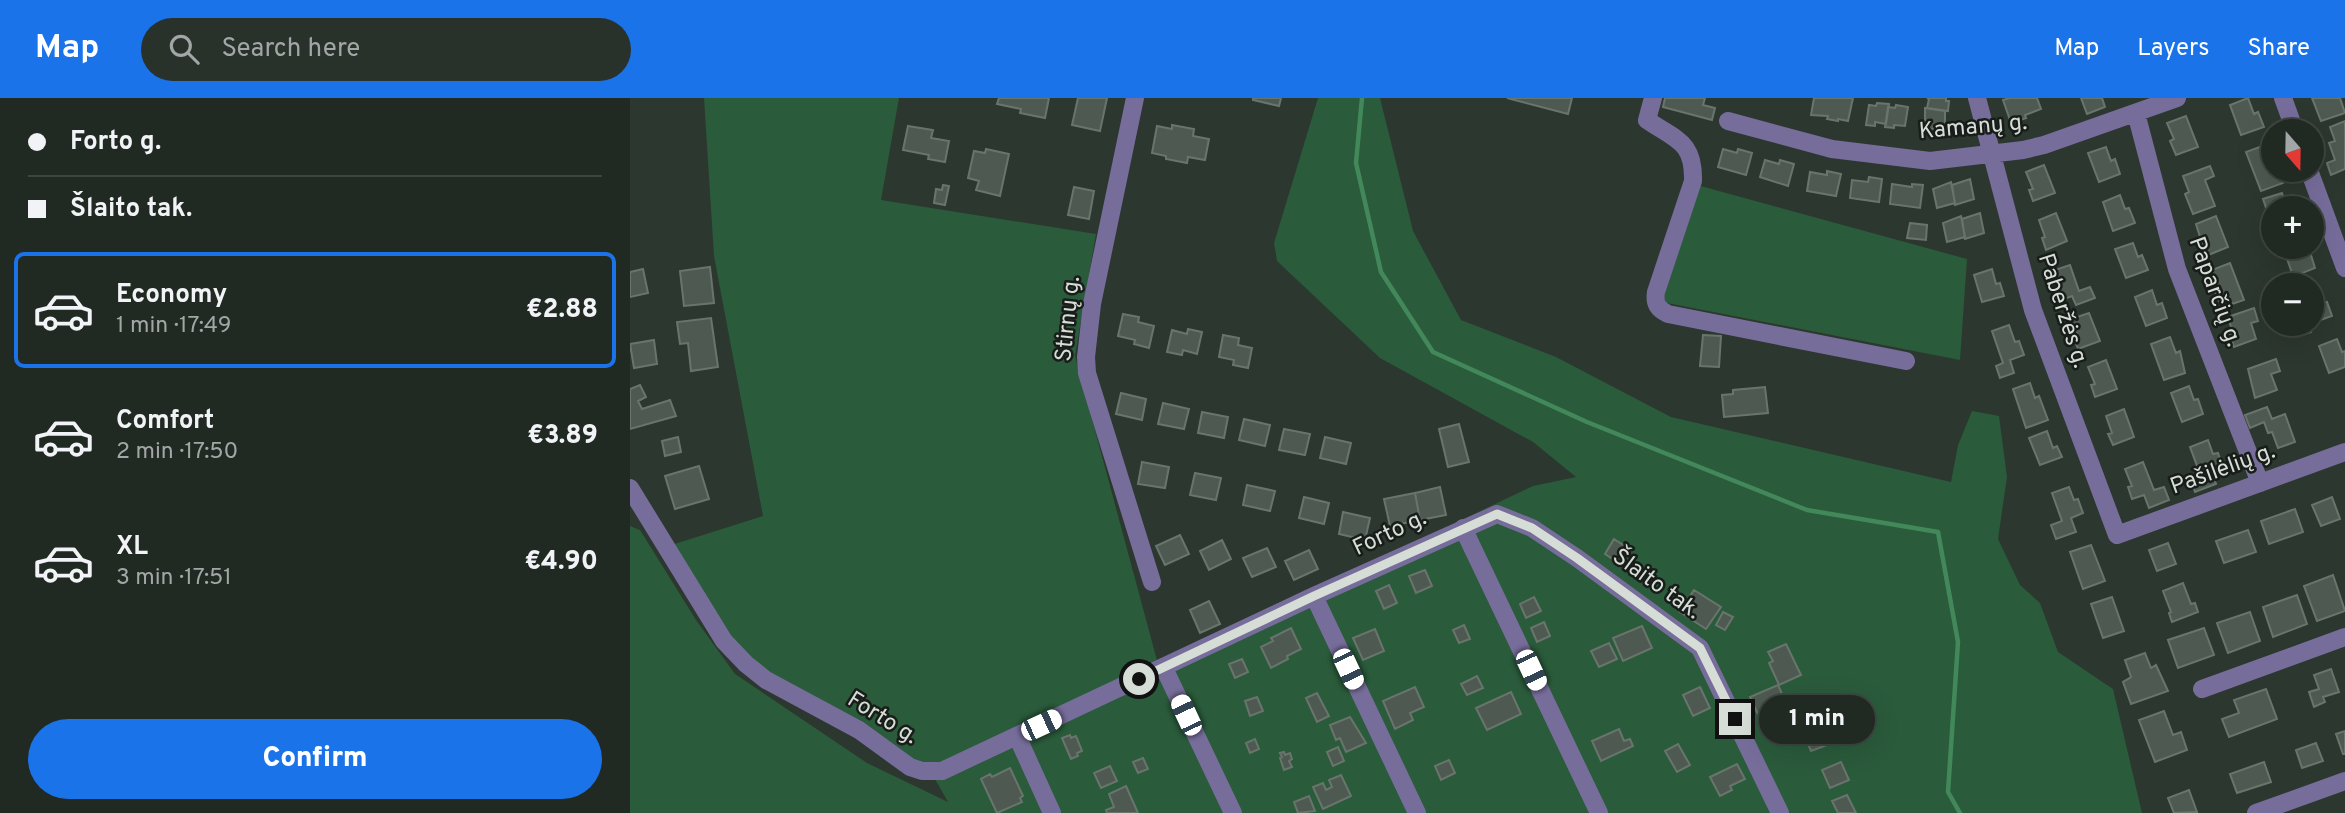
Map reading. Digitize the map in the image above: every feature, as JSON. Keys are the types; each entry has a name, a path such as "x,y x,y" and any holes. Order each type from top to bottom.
{"street":[{"name":"Stirnų g.","path":"1135,98 1092,304 1086,357 1087,373 1152,582"},
{"path":"1653,98 1647,120 1686,146 1692,155 1693,166 1693,181 1656,292 1656,304 1660,310 1668,314 1906,361"},
{"name":"Paberžės g.","path":"1977,98 2032,310 2117,535"},
{"name":"Kamanų g.","path":"1728,121 1844,150 1930,161 2044,145 2177,98"},
{"path":"2283,98 2291,119"},
{"name":"Paparčių g.","path":"2136,113 2177,269 2260,483"},
{"path":"2313,182 2345,268"},
{"name":"Pašilėlių g.","path":"2117,535 2345,452"},
{"name":"Forto g.","path":"630,488 724,641 746,664 766,680 859,730 910,767 922,771 942,771 1314,596 1497,514"},
{"name":"Šlaito tak.","path":"1497,514 1532,528 1700,648 1780,813"},
{"path":"1463,528 1599,813"},
{"path":"1314,596 1417,813"},
{"path":"2202,689 2345,637"},
{"path":"1164,668 1233,813"},
{"path":"1017,737 1052,813"},
{"path":"2256,813 2345,781"}],"green space":[{"path":"704,98 899,98 881,200 1096,234 1075,356 1158,664 1533,486 1576,477 1533,442 1380,358 1277,261 1274,243 1318,98 1380,98 1413,231 1461,320 1556,357 1671,417 1951,482 1958,445 1972,411 1999,416 2007,477 1998,539 2020,585 2040,603 2058,652 2113,689 2142,813 630,813 630,526 640,530 696,620 735,674 867,763 948,802 931,772 746,664 665,547 763,516 714,256"},
{"path":"1697,185 1967,259 1960,360 1662,302"}],"building":[{"path":"999,98 1049,98 1045,118 1020,113 1021,109 997,104"},
{"path":"1078,98 1107,98 1100,131 1072,125"},
{"path":"1253,98 1281,98 1279,106"},
{"path":"1507,98 1572,98 1568,114"},
{"path":"1665,98 1705,98 1703,105 1715,108 1712,120 1663,107"},
{"path":"1814,98 1853,98 1848,121 1811,115"},
{"path":"1927,98 1946,98 1946,101 1949,101 1948,111 1927,108"},
{"path":"2037,98 2041,109 2011,123 2003,100"},
{"path":"2081,98 2102,98 2105,107 2087,114"},
{"path":"2248,98 2254,114 2258,112 2261,128 2241,135 2230,105"},
{"path":"2312,98 2340,98 2345,113 2320,119"},
{"path":"1877,103 1889,104 1886,124 1875,122 1875,126 1866,125 1869,105 1876,106"},
{"path":"1896,105 1908,107 1905,126 1885,127 1888,107 1895,108"},
{"path":"1925,108 1945,111 1945,130 1925,128"},
{"path":"2186,116 2198,147 2176,155 2170,141 2174,139 2167,123"},
{"path":"2345,121 2345,169 2331,175 2327,163 2335,160 2329,143 2335,141 2330,127"},
{"path":"1172,125 1194,129 1193,136 1209,139 1205,160 1188,157 1187,163 1152,153 1157,126 1172,129"},
{"path":"908,126 933,130 931,138 949,141 945,162 928,159 929,155 903,150"},
{"path":"2261,146 2261,182 2283,183 2261,191 2246,152"},
{"path":"2106,147 2111,161 2115,159 2120,174 2099,182 2088,153"},
{"path":"986,149 1009,154 1000,196 976,190 979,181 968,178 974,151 985,153"},
{"path":"1723,149 1752,153 1746,175 1718,167"},
{"path":"1765,160 1794,164 1788,186 1760,177"},
{"path":"2044,165 2055,193 2033,201 2029,190 2033,189 2026,172"},
{"path":"2210,166 2214,176 2205,180 2215,206 2193,214 2185,194 2189,192 2183,176"},
{"path":"1827,171 1841,174 1836,196 1807,191 1810,172 1827,175"},
{"path":"1869,177 1882,179 1879,202 1850,198 1852,180 1868,182"},
{"path":"1970,179 1974,199 1955,205 1952,185"},
{"path":"1951,182 1955,203 1937,208 1933,189"},
{"path":"1892,184 1912,187 1912,184 1923,185 1920,208 1890,204"},
{"path":"943,185 949,186 945,205 934,203 936,189 942,190"},
{"path":"1074,187 1094,191 1089,219 1068,215"},
{"path":"2120,195 2125,209 2129,208 2135,223 2113,231 2103,202"},
{"path":"1980,213 1984,233 1965,239 1962,219"},
{"path":"2056,213 2067,241 2046,250 2039,220"},
{"path":"1961,216 1965,237 1947,242 1943,223"},
{"path":"2216,216 2228,247 2206,256 2196,224"},
{"path":"1910,223 1927,225 1926,240 1907,238"},
{"path":"2133,243 2138,257 2142,255 2148,270 2126,278 2115,249"},
{"path":"2287,259 2312,259 2315,268 2302,273 2292,273"},
{"path":"2230,263 2244,300 2232,304 2229,298 2219,302 2214,289 2219,287 2212,270"},
{"path":"2070,265 2079,291 2090,287 2095,298 2076,305 2072,296 2059,301 2055,289 2058,287 2052,271"},
{"path":"710,267 714,303 684,306 680,271"},
{"path":"643,269 648,293 630,297 630,272"},
{"path":"1992,269 1996,284 2000,283 2004,296 1982,302 1974,275"},
{"path":"2152,290 2157,305 2162,303 2167,318 2146,326 2135,297"},
{"path":"2327,302 2332,316 2324,319 2324,303"},
{"path":"2254,308 2258,321 2251,323 2256,339 2234,347 2228,317"},
{"path":"2089,313 2100,341 2078,349 2074,338 2078,336 2071,319"},
{"path":"1123,314 1139,317 1138,322 1154,326 1149,348 1134,344 1135,340 1118,336"},
{"path":"711,318 718,367 691,371 688,343 680,344 677,322"},
{"path":"2009,325 2015,342 2019,341 2024,355 2010,360 2014,373 2000,378 1996,366 2003,363 1992,331"},
{"path":"1188,329 1202,332 1197,354 1183,350 1182,355 1167,352 1172,330 1187,334"},
{"path":"1223,335 1239,338 1238,345 1252,348 1248,368 1233,365 1234,360 1219,357"},
{"path":"1703,335 1721,336 1719,367 1700,366"},
{"path":"2170,337 2176,353 2180,351 2185,373 2164,380 2151,344"},
{"path":"2337,339 2342,352 2345,351 2345,367 2329,373 2319,346"},
{"path":"654,340 657,364 634,368 630,344"},
{"path":"2276,359 2280,371 2271,374 2277,390 2255,398 2248,369"},
{"path":"2106,360 2117,389 2095,397 2091,385 2095,384 2088,367"},
{"path":"2030,383 2035,398 2039,396 2048,420 2026,428 2013,389"},
{"path":"640,385 646,397 638,401 642,409 670,400 676,416 630,429 630,389"},
{"path":"2189,386 2194,400 2198,399 2203,414 2182,422 2171,393"},
{"path":"1765,387 1768,413 1724,417 1722,395 1733,394 1733,390"},
{"path":"1121,393 1146,399 1142,420 1116,414"},
{"path":"1163,403 1189,409 1184,429 1158,424"},
{"path":"2267,407 2272,419 2285,414 2295,442 2278,448 2272,432 2268,433 2264,422 2250,428 2245,415"},
{"path":"2124,409 2134,437 2113,445 2108,434 2112,433 2106,416"},
{"path":"1202,412 1228,417 1224,438 1198,433"},
{"path":"1244,419 1270,425 1265,446 1239,440"},
{"path":"1459,424 1469,462 1448,467 1439,429"},
{"path":"1284,429 1310,434 1305,455 1279,450"},
{"path":"2047,431 2053,448 2057,446 2062,457 2040,465 2029,438"},
{"path":"678,437 681,452 665,456 662,441"},
{"path":"1325,437 1351,443 1346,464 1320,458"},
{"path":"2208,440 2213,454 2218,453 2222,466 2211,470 2216,484 2195,492 2190,478 2200,474 2190,447"},
{"path":"1142,462 1169,467 1165,488 1138,484"},
{"path":"2143,462 2154,490 2164,487 2169,500 2149,508 2144,495 2132,499 2128,487 2132,486 2125,469"},
{"path":"699,466 709,499 675,509 665,476"},
{"path":"1195,473 1221,478 1216,500 1190,495"},
{"path":"1247,485 1275,491 1270,511 1243,505"},
{"path":"1440,487 1446,515 1420,520 1415,493"},
{"path":"2069,487 2074,500 2078,499 2083,513 2071,518 2076,532 2056,539 2051,525 2062,521 2052,493"},
{"path":"1415,493 1420,520 1390,526 1384,499"},
{"path":"1304,497 1329,503 1324,524 1299,518"},
{"path":"2332,497 2340,519 2321,526 2312,505"},
{"path":"2295,509 2303,532 2269,544 2261,521"},
{"path":"1343,512 1370,518 1365,540 1339,534"},
{"path":"2248,530 2256,552 2224,563 2216,541"},
{"path":"1180,535 1189,554 1165,565 1156,546"},
{"path":"1614,539 1628,548 1619,563 1605,554"},
{"path":"1222,540 1231,559 1209,570 1200,551"},
{"path":"2168,543 2176,564 2157,571 2149,550"},
{"path":"2091,545 2105,581 2083,589 2070,552"},
{"path":"1267,548 1276,567 1252,577 1243,558"},
{"path":"1309,550 1318,569 1294,580 1285,561"},
{"path":"1425,570 1432,586 1416,593 1409,576"},
{"path":"2333,575 2345,611 2317,621 2304,586"},
{"path":"2183,583 2191,604 2195,603 2198,612 2172,622 2163,591"},
{"path":"1389,585 1397,603 1384,609 1376,591"},
{"path":"1694,590 1721,607 1706,629 1680,612"},
{"path":"2297,595 2307,624 2273,637 2263,607"},
{"path":"1534,597 1541,611 1526,618 1520,604"},
{"path":"2112,597 2124,631 2103,638 2091,604"},
{"path":"1209,601 1220,624 1200,633 1190,610"},
{"path":"1723,612 1733,617 1725,630 1716,625"},
{"path":"2250,612 2260,641 2228,653 2217,623"},
{"path":"1544,622 1550,636 1537,642 1531,628"},
{"path":"1464,625 1470,639 1459,643 1453,630"},
{"path":"1642,626 1652,648 1623,661 1613,638"},
{"path":"1291,628 1301,649 1271,668 1261,647 1273,641 1271,638"},
{"path":"2204,628 2214,655 2178,668 2168,640"},
{"path":"1375,629 1384,651 1363,660 1353,638"},
{"path":"1609,643 1617,659 1599,667 1591,651"},
{"path":"1786,644 1801,675 1779,685 1769,663 1773,661 1768,652"},
{"path":"2145,653 2151,668 2156,665 2168,691 2131,704 2123,682 2131,677 2125,660"},
{"path":"1242,659 1248,672 1235,678 1229,664"},
{"path":"2331,669 2339,692 2323,697 2325,702 2314,707 2309,692 2319,689 2314,675"},
{"path":"1477,676 1483,688 1467,695 1461,684"},
{"path":"1778,685 1783,696 1779,697 1785,711 1761,721 1750,697"},
{"path":"1415,687 1424,707 1410,713 1413,720 1395,729 1383,701"},
{"path":"1700,687 1710,708 1693,716 1683,695"},
{"path":"2266,689 2277,719 2229,737 2222,719 2239,713 2234,700"},
{"path":"1511,692 1521,714 1487,730 1476,708"},
{"path":"1317,693 1329,716 1317,722 1306,698"},
{"path":"1257,697 1263,711 1250,716 1245,701"},
{"path":"2164,711 2173,735 2181,732 2187,750 2155,762 2139,720"},
{"path":"1350,717 1366,743 1346,752 1340,738 1336,740 1330,725"},
{"path":"1837,718 1846,738 1811,751 1805,737 1820,730 1818,726"},
{"path":"1619,729 1624,741 1630,739 1633,746 1601,761 1592,741"},
{"path":"2345,731 2345,754 2343,754 2336,734"},
{"path":"1070,735 1071,738 1076,736 1082,751 1071,759 1062,738"},
{"path":"1255,739 1259,749 1250,753 1246,743"},
{"path":"2316,743 2323,761 2302,768 2296,750"},
{"path":"1678,744 1690,765 1677,772 1665,751"},
{"path":"1338,747 1344,761 1333,766 1327,752"},
{"path":"1284,752 1285,755 1290,753 1292,759 1289,761 1292,767 1284,770 1280,753"},
{"path":"1143,758 1148,769 1138,773 1133,762"},
{"path":"1449,760 1455,773 1441,780 1435,766"},
{"path":"1841,762 1849,780 1830,788 1822,770"},
{"path":"2264,762 2271,782 2237,793 2230,774"},
{"path":"1737,764 1745,779 1730,786 1732,790 1720,796 1710,777"},
{"path":"1110,766 1117,781 1101,788 1094,773"},
{"path":"1010,768 1023,796 1020,798 1022,802 997,813 981,779"},
{"path":"1341,775 1351,796 1323,809 1313,787 1323,783 1326,790 1332,787 1329,780"},
{"path":"1126,786 1138,813 1107,813 1106,810 1114,807 1109,794"},
{"path":"2189,790 2197,812 2174,813 2168,798"},
{"path":"1847,795 1856,813 1838,813 1832,801"},
{"path":"1309,796 1315,811 1298,813 1294,802"}],"waterway":[{"path":"1362,98 1356,163 1381,272 1433,352 1587,422 1807,510 1938,532 1958,642 1948,792 1960,813"}],"route":[{"path":"1139,679 1314,596 1497,514 1532,528 1700,648 1735,719"}]}
